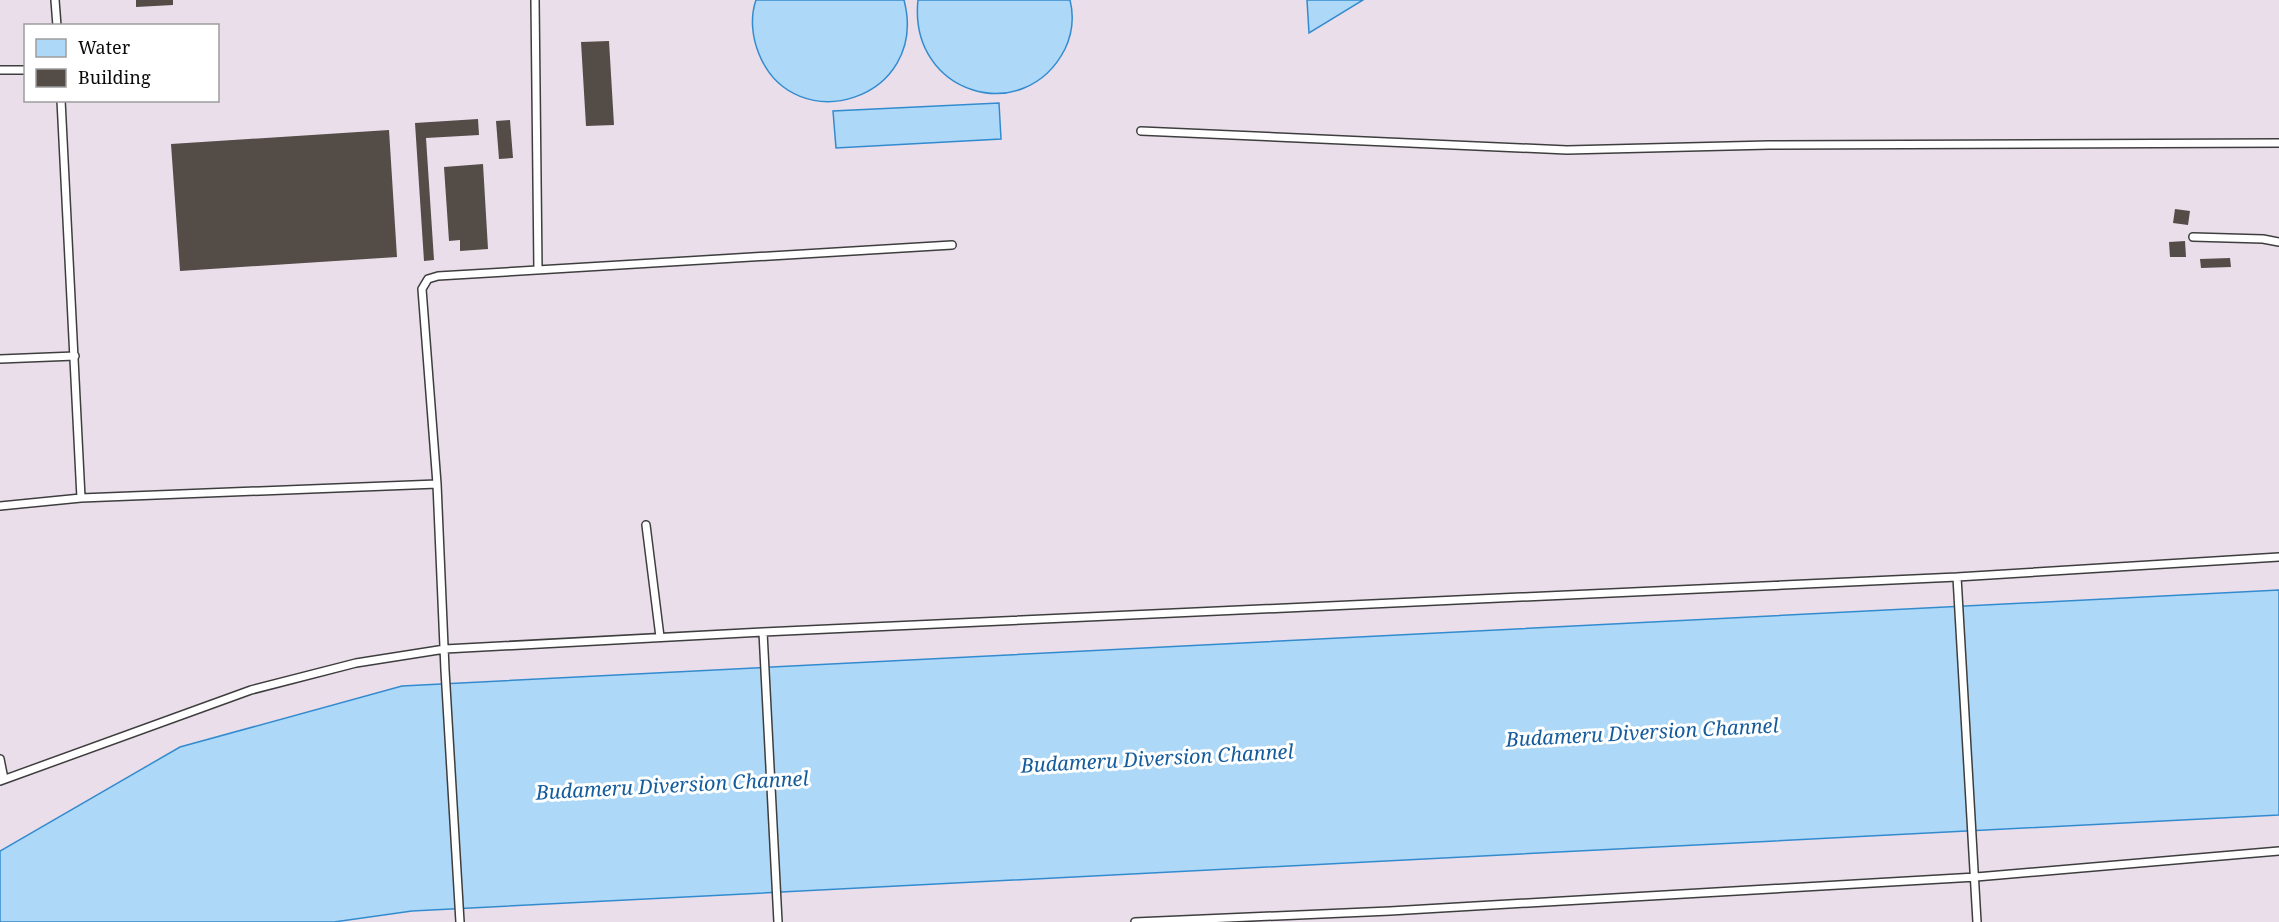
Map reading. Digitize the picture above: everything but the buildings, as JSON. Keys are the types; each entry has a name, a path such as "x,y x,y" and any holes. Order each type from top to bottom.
{"lane":[{"path":"55,0 57,24"},
{"path":"534,0 538,270"},
{"path":"0,70 24,70"},
{"path":"61,102 81,498"},
{"path":"1141,131 1567,150 1769,145 2279,143"},
{"path":"2193,237 2263,239 2279,242"},
{"path":"460,922 437,484 422,289 428,279 438,276 952,245"},
{"path":"0,359 75,356"},
{"path":"0,506 81,498 437,484"},
{"path":"646,525 660,637"},
{"path":"0,759 2,780 251,690 356,663 445,649 763,632 1957,578 2279,557"},
{"path":"1957,578 1977,922"},
{"path":"763,632 778,922"},
{"path":"1135,922 1402,910 1976,877 2279,851"}],"shaded area":[{"path":"0,0 2279,0 2279,922 0,922"}],"water":[{"path":"756,0 904,0 907,35 897,63 879,84 854,97 827,102 800,96 776,81 759,54 753,27"},
{"path":"918,0 1070,0 1071,31 1065,49 1047,74 1023,88 998,93 972,90 949,78 931,59 920,32"},
{"path":"1307,0 1363,0 1309,33"},
{"path":"999,103 1001,139 836,148 833,111"},
{"name":"Budameru Diversion Channel","path":"2279,590 2279,815 412,911 334,922 0,922 0,851 180,747 402,686"}]}
